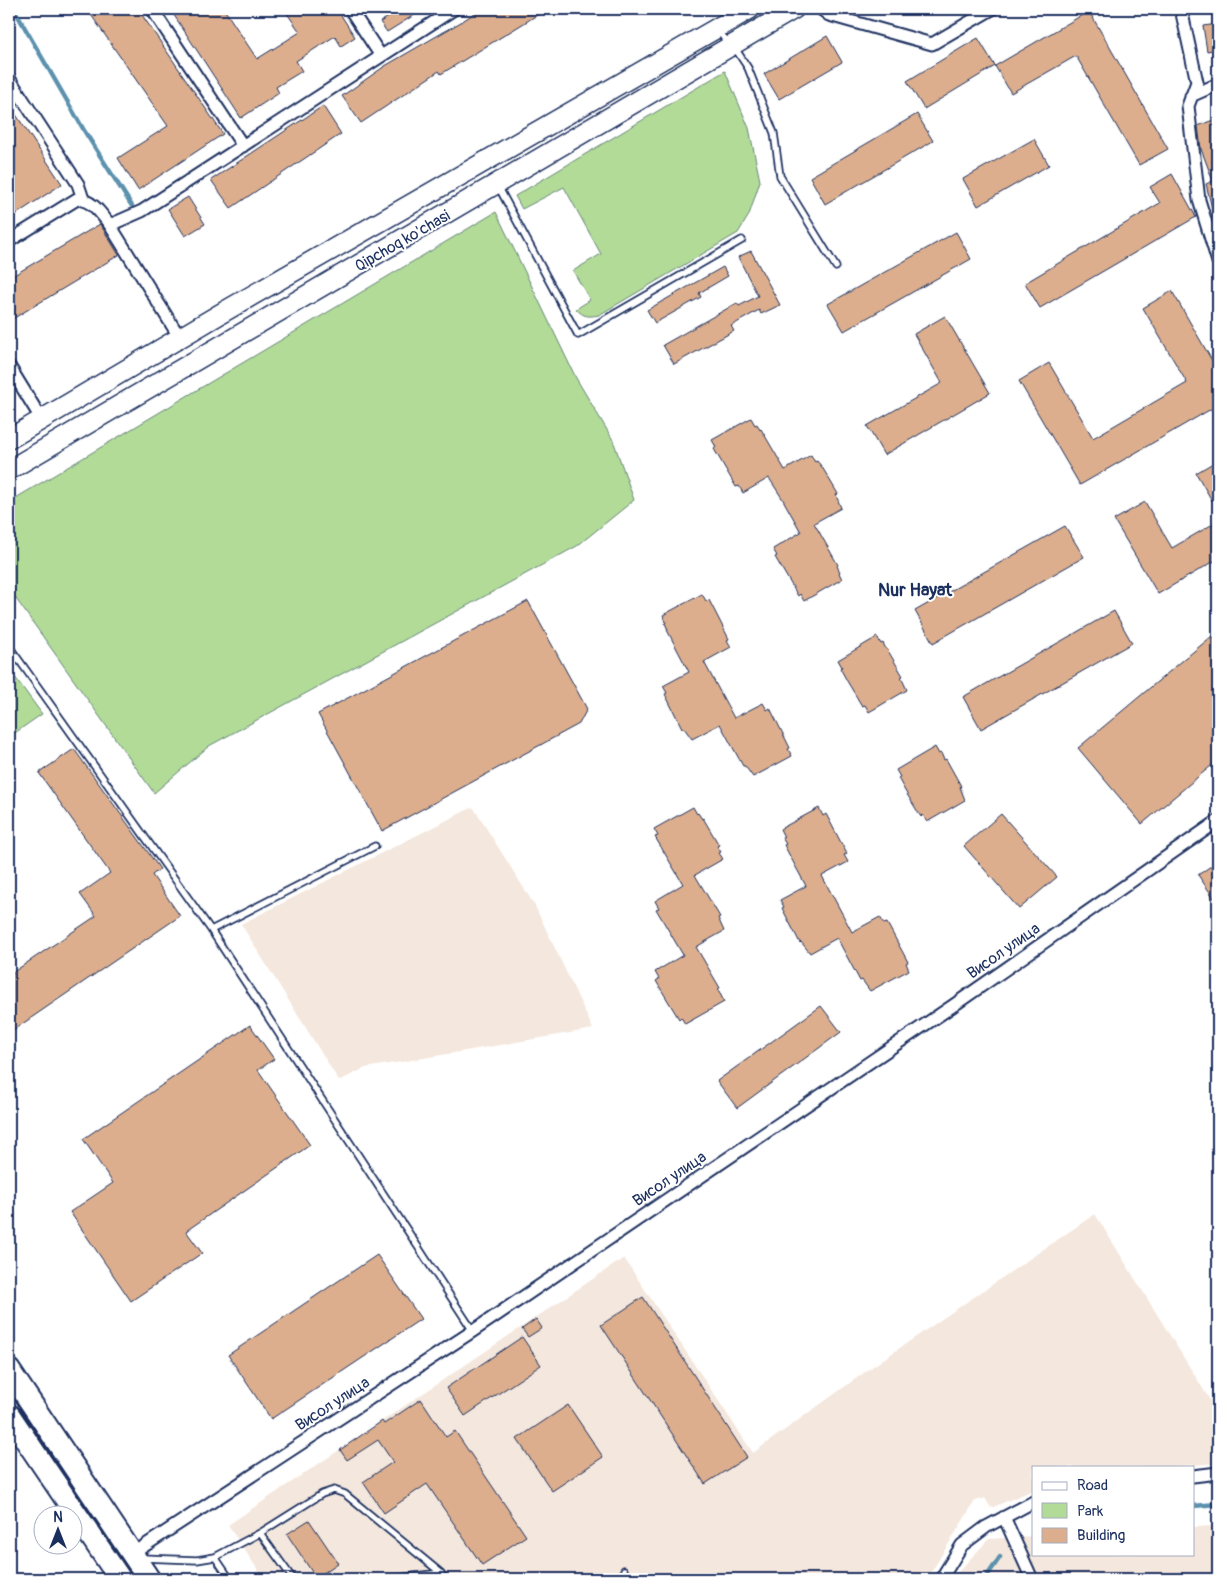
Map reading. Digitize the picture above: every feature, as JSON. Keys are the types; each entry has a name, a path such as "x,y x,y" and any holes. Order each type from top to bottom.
{"highway":[{"path":"9,1370 149,1579"},
{"path":"9,1415 120,1579"}],"main road":[{"name":"Qipchoq ko'chasi","path":"9,470 497,184 723,41 750,9"},
{"name":"Qipchoq ko'chasi","path":"9,439 220,314 723,41 794,9"},
{"path":"220,314 217,323 218,331 229,337 235,337"}],"street":[{"path":"152,9 243,146"},
{"path":"350,9 381,56"},
{"path":"110,226 137,213 454,9"},
{"path":"821,9 829,15 932,44 992,9"},
{"path":"1182,9 1197,82 1188,106 1199,200 1216,247 1218,262"},
{"path":"9,78 78,184 83,199"},
{"path":"1192,96 1218,84"},
{"path":"9,241 72,200 83,199 92,204 110,226 180,338"},
{"path":"9,366 42,420"},
{"name":"Висол улица","path":"133,1556 473,1331 954,1005 1218,821"},
{"path":"1194,1476 1218,1473"},
{"path":"941,1579 962,1545 986,1527 1032,1503"},
{"path":"1004,1517 1032,1579"}],"lane":[{"path":"723,41 748,68 774,134 780,176 836,267"},
{"path":"497,184 578,335 742,240"},
{"path":"9,646 211,930 473,1331"},
{"path":"211,930 375,846"},
{"path":"133,1556 196,1560 215,1557 260,1533 322,1494 334,1490 345,1494 441,1573 444,1579"},
{"path":"260,1533 293,1579"},
{"path":"215,1557 230,1579"},
{"path":"624,1570 626,1579"},
{"path":"388,1579 441,1573"}],"shaded area":[{"path":"473,807 535,906 593,1029 365,1068 339,1081 241,924"},
{"path":"1095,1214 1218,1413 1218,1463 1180,1466 1032,1466 1032,1490 991,1508 985,1498 975,1501 927,1579 264,1579 228,1525 624,1258 753,1453 872,1367"},
{"path":"1218,1526 1218,1579 953,1579 989,1539 1032,1536 1032,1556 1194,1556 1194,1527"}],"green space":[{"path":"725,71 749,128 760,181 749,215 738,233 599,315 589,316 581,314 576,309 590,300 573,271 601,254 564,187 522,209 515,196"},
{"path":"496,212 576,378 613,440 634,500 577,546 209,746 154,793 9,589 9,502"},
{"path":"9,669 42,714 9,737"}],"building":[{"path":"87,9 138,9 223,134 138,190 118,158 168,126"},
{"path":"170,9 224,9 257,59 300,32 284,9 337,9 355,37 341,46 335,36 296,61 302,71 276,87 279,93 241,118"},
{"path":"402,9 424,9 387,32 380,22"},
{"path":"481,9 547,9 441,74 439,71 361,123 342,96 385,66"},
{"path":"1089,11 1168,149 1139,165 1076,56 1011,93 995,66"},
{"path":"1218,24 1218,49 1207,51 1203,26"},
{"path":"827,36 842,62 779,99 764,74"},
{"path":"978,38 995,66 924,109 907,81"},
{"path":"9,104 62,184 9,219"},
{"path":"323,106 341,134 231,208 211,180"},
{"path":"917,114 933,141 825,204 810,177"},
{"path":"1218,118 1218,216 1214,217 1206,184 1213,181 1201,149 1198,126"},
{"path":"1034,139 1049,165 978,206 963,179"},
{"path":"1172,174 1196,217 1040,308 1025,283 1160,203 1150,187"},
{"path":"188,197 205,224 185,236 168,209"},
{"path":"100,224 119,255 9,321 9,278"},
{"path":"956,232 971,259 844,331 828,304"},
{"path":"751,251 780,305 761,314 759,310 731,326 734,331 674,364 663,345 737,303 739,306 758,296 738,257"},
{"path":"723,267 728,276 699,293 701,297 655,323 647,310"},
{"path":"1172,291 1218,371 1218,405 1080,485 1019,381 1049,363 1093,438 1187,383 1143,308"},
{"path":"945,316 990,393 884,455 867,426 942,383 914,334"},
{"path":"751,418 755,425 757,424 761,429 785,470 811,455 815,462 817,461 822,467 838,494 836,495 841,508 814,523 838,565 842,579 804,601 800,594 798,596 775,557 777,556 773,549 801,532 782,498 769,478 743,493 739,486 736,487 714,449 716,447 712,440"},
{"path":"1218,460 1218,511 1196,473"},
{"path":"1145,502 1172,548 1218,521 1218,559 1158,594 1114,520"},
{"path":"1065,526 1084,557 933,643 915,611"},
{"path":"702,594 706,601 709,600 729,639 727,640 731,647 704,662 734,718 763,703 767,710 770,708 790,748 788,749 792,756 753,777 743,766 720,724 692,739 682,728 665,694 667,693 663,686 689,672 667,630 663,615"},
{"path":"528,601 587,709 579,724 382,831 318,714"},
{"path":"1114,611 1132,643 981,729 963,697"},
{"path":"1212,636 1218,643 1218,760 1142,824 1078,748"},
{"path":"877,637 887,649 903,676 901,677 907,690 869,712 865,705 862,706 847,681 838,660"},
{"path":"935,747 939,754 941,753 944,760 946,759 961,786 965,800 927,822 923,815 921,817 905,791 896,770"},
{"path":"74,749 160,869 152,875 180,916 9,1033 9,975 96,916 80,894 110,873 39,773"},
{"path":"693,807 697,814 703,818 719,845 717,846 721,852 719,853 723,859 695,875 720,917 718,918 724,931 696,947 720,988 718,989 724,1002 685,1024 681,1017 679,1019 656,981 659,979 655,972 683,955 656,909 659,908 655,901 683,884 655,837 658,836 654,829"},
{"path":"819,808 823,816 826,814 847,854 844,855 848,862 822,876 852,932 880,917 884,924 887,923 908,962 906,963 909,970 870,991 862,980 860,981 837,938 810,953 800,943 782,908 784,907 780,900 806,886 784,845 786,844 780,829"},
{"path":"1001,814 1057,877 1019,909 964,846"},
{"path":"1218,861 1218,904 1198,875"},
{"path":"821,1006 841,1032 737,1108 717,1081"},
{"path":"250,1025 274,1059 258,1070 310,1145 186,1231 202,1253 131,1301 70,1212 113,1183 83,1139"},
{"path":"377,1255 421,1319 271,1419 228,1355"},
{"path":"643,1297 747,1457 705,1484 601,1325"},
{"path":"536,1319 542,1328 528,1337 522,1329"},
{"path":"522,1337 541,1365 465,1416 446,1388"},
{"path":"421,1399 446,1437 455,1431 526,1536 482,1565 427,1484 384,1513 363,1482 393,1462 378,1440 347,1460 340,1450 382,1421 384,1424"},
{"path":"568,1405 603,1457 552,1491 517,1439"},
{"path":"309,1520 338,1563 316,1578 287,1534"}],"waterway":[{"path":"14,9 85,132 132,206"},
{"path":"1194,1506 1218,1504"},
{"path":"985,1579 1000,1557"}],"district":[{"name":"Nur Hayat","path":"915,590"}]}
